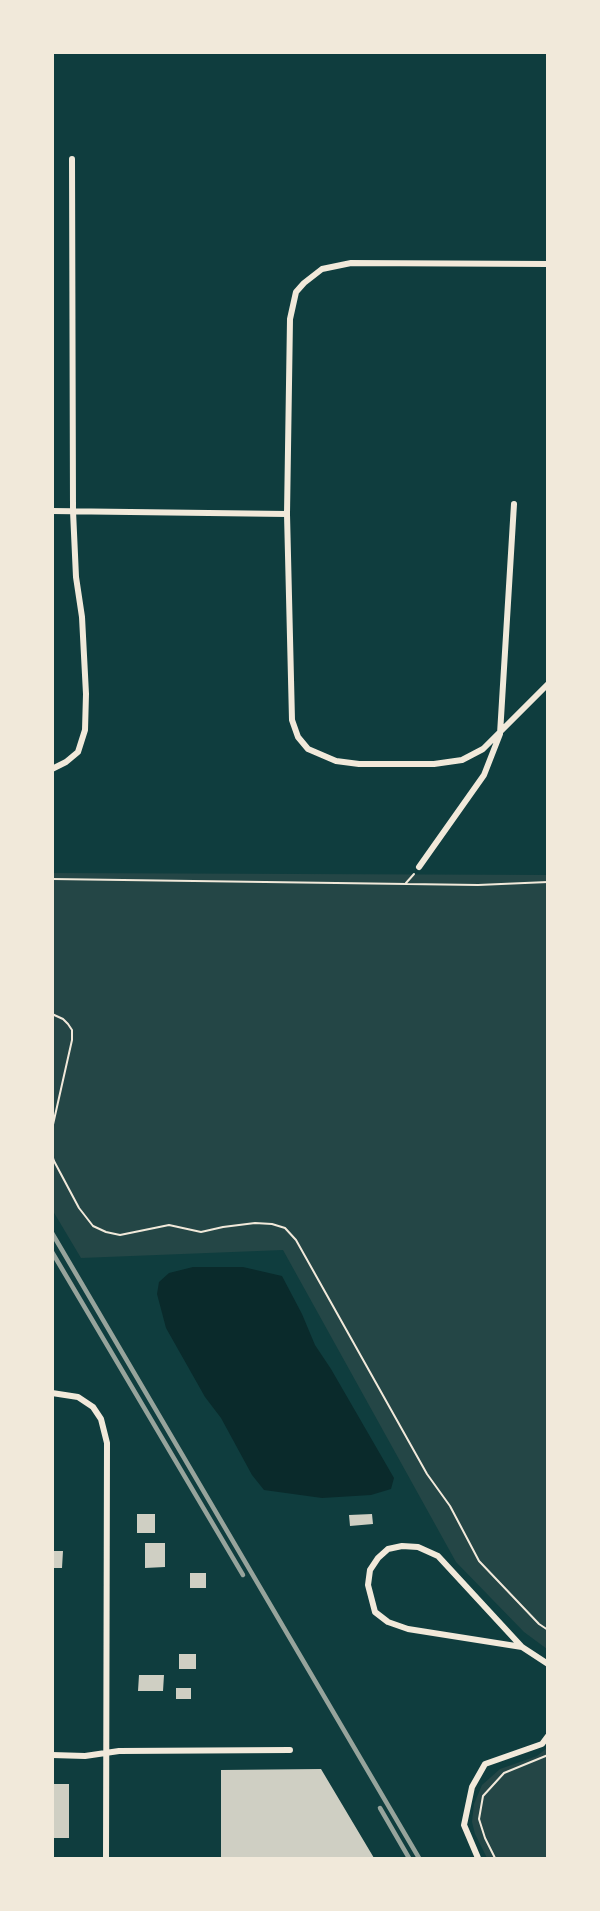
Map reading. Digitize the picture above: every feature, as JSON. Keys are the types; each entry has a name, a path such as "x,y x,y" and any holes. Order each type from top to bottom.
{"street":[{"path":"52,769 66,762 78,752 85,730 86,694 76,577 74,511 72,159"},
{"path":"548,264 351,263 322,269 304,283 296,292 290,319 287,514 292,720 298,737 308,749 336,761 359,764 434,764 462,760 483,749 500,734 548,684"},
{"path":"419,867 484,775 500,734 514,504"},
{"path":"52,511 287,514"},
{"path":"52,1393 78,1397 93,1407 101,1419 107,1443 106,1858"},
{"path":"522,1647 408,1629 388,1622 375,1612 368,1585 370,1570 388,1549 402,1546 418,1546 438,1556 522,1647 548,1664"},
{"path":"478,1858 464,1826 472,1786 485,1764 542,1744 548,1736"},
{"path":"52,1755 290,1750"}],"path":[{"path":"52,879 478,885 548,882"},
{"path":"52,1014 63,1019 72,1030 72,1040 52,1129"},
{"path":"52,1155 79,1208 93,1226 106,1232 120,1235 170,1225 201,1233 224,1227 255,1224 285,1227 296,1240 427,1474 450,1506 479,1561 539,1624 548,1630"},
{"path":"495,1858 479,1819 483,1796 504,1773 548,1755"}],"shaded area":[{"path":"53,873 547,875 547,1649 524,1632 456,1562 283,1250 81,1258 53,1211"},
{"path":"193,1267 243,1267 282,1276 315,1345 394,1478 391,1489 371,1495 322,1498 264,1490 252,1475 221,1418 205,1397 166,1328 157,1294 159,1282 169,1273"},
{"path":"547,1748 547,1858 487,1858 475,1834 472,1822 474,1804 482,1785 500,1769 537,1756"}],"building":[{"path":"137,1514 155,1514 155,1533 137,1533"},
{"path":"372,1514 373,1524 350,1526 349,1515"},
{"path":"145,1543 165,1543 165,1567 145,1568"},
{"path":"52,1551 63,1551 62,1568 52,1568"},
{"path":"190,1573 206,1573 206,1588 190,1588"},
{"path":"179,1654 196,1654 196,1669 179,1669"},
{"path":"139,1675 164,1675 163,1691 138,1691"},
{"path":"176,1688 191,1688 191,1699 176,1699"},
{"path":"321,1769 374,1858 221,1858 221,1770"},
{"path":"52,1784 69,1784 69,1838 52,1838"}],"railway":[{"path":"52,1233 419,1858"},
{"path":"52,1252 243,1575"},
{"path":"380,1808 409,1858"}]}
